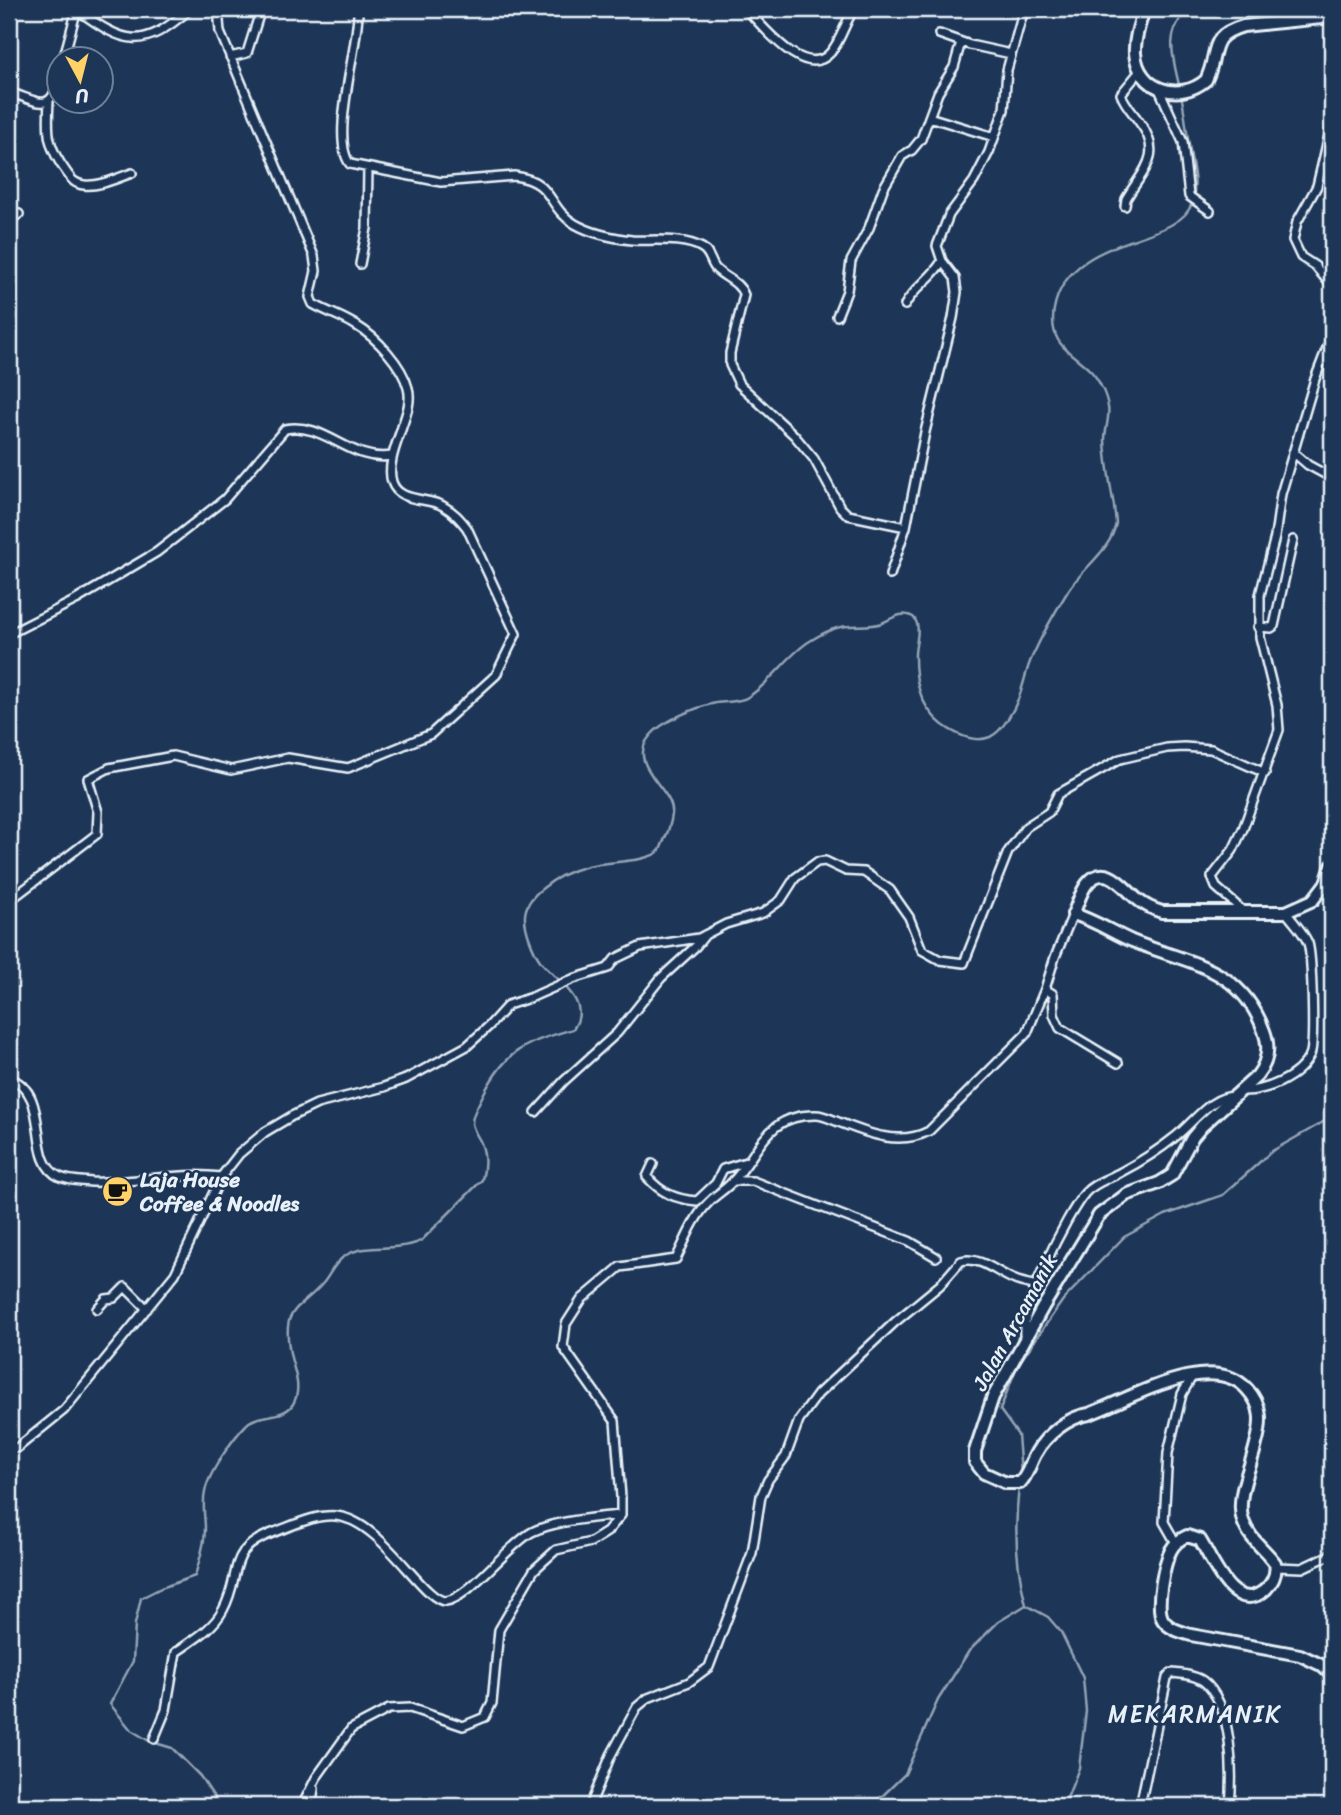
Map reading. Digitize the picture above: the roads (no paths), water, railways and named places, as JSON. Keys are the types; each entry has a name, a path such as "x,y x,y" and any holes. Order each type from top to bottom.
{"street":[{"path":"67,46 76,9 115,34 142,39 158,34 190,9"},
{"path":"9,901 97,834 98,812 88,779 109,768 173,756 231,770 288,758 348,768 431,734 496,675 516,634 467,528 457,515 441,505 404,495 397,491 391,480 392,456 408,409 408,388 397,366 368,335 357,326 313,304 310,297 316,271 314,256 220,32 218,9"},
{"path":"230,57 247,53 261,9"},
{"path":"358,9 346,88 344,150 349,164 441,182 526,177 544,187 562,214 583,227 611,236 689,244 706,250 717,270 734,281 744,295 730,353 730,365 739,384 794,435 814,459 840,508 848,515 906,527"},
{"path":"746,9 787,51 809,61 819,61 834,49 854,9"},
{"path":"890,575 906,527 957,292 955,278 942,261 937,246 942,229 956,203 981,169 1004,110 1011,54 1024,9"},
{"path":"1144,9 1135,44 1140,71 1159,89 1183,142 1189,195 1210,211"},
{"path":"1159,89 1187,91 1199,86 1209,73 1220,36 1230,30 1243,26 1332,17"},
{"path":"939,34 1011,54"},
{"path":"837,316 847,291 851,261 869,228 883,189 902,156 917,146 938,93 954,67 961,42"},
{"path":"1125,206 1126,199 1152,157 1147,131 1121,94 1140,71"},
{"path":"9,92 46,102"},
{"path":"48,116 47,129 53,154 73,182 91,185 132,173"},
{"path":"929,117 994,137"},
{"path":"1332,124 1317,186 1297,222 1293,240 1301,257 1315,266 1332,286"},
{"path":"360,264 367,220 368,168"},
{"path":"9,217 19,214"},
{"path":"905,305 910,295 933,275 942,261"},
{"path":"1243,911 1216,887 1212,877 1238,840 1279,730 1280,717 1258,626 1260,595 1275,537 1281,495 1315,379 1332,335"},
{"path":"9,634 76,600 168,544 225,499 285,429 306,429 359,454 372,457 392,456"},
{"path":"1293,452 1308,465 1332,478"},
{"path":"1258,626 1274,626 1293,540"},
{"path":"9,1447 18,1448 64,1410 175,1274 221,1177 249,1145 292,1116 317,1104 406,1079 467,1046 508,1005 608,968 615,959 645,945 695,939 726,924 763,913 781,900 795,878 808,867 825,861 846,870 864,872 879,881 890,890 909,917 922,950 940,960 964,963 1008,852 1026,827 1049,812 1058,794 1120,759 1167,748 1211,749 1226,753 1265,772"},
{"path":"302,1806 316,1778 351,1729 389,1709 410,1708 463,1726 485,1717 492,1703 499,1630 534,1570 556,1550 591,1542 607,1532 621,1515 615,1421 563,1347 566,1324 582,1299 620,1267 676,1259 706,1204 733,1181 758,1143 778,1125 795,1118 818,1115 881,1136 903,1139 918,1137 929,1131 1027,1033 1082,891 1088,882 1098,875 1116,878 1145,905 1162,912 1286,912 1314,900 1326,883 1332,866"},
{"path":"1025,1341 1024,1328 1058,1234 1090,1187 1138,1163 1174,1138 1217,1099 1261,1090 1281,1081 1302,1066 1312,1051 1310,953 1301,932 1286,912"},
{"name":"Jalan Arcamanik","path":"1073,914 1219,974 1237,986 1257,1012 1268,1053 1263,1069 1196,1133 1172,1175 1159,1183 1126,1195 1099,1215 993,1397 975,1451 975,1462 981,1470 1006,1483 1015,1484 1023,1481 1035,1454 1049,1436 1078,1415 1089,1414 1193,1374 1233,1378 1249,1391 1258,1404 1261,1417 1242,1497 1241,1514 1247,1530 1276,1567"},
{"path":"536,1112 564,1081 617,1033 662,978 707,932"},
{"path":"1045,989 1053,994 1054,1014 1060,1028 1118,1063"},
{"path":"9,1078 21,1084 31,1098 45,1161 56,1175 71,1180 108,1182 196,1175 221,1177"},
{"path":"653,1164 647,1177 661,1191 679,1199 697,1201 716,1183 723,1169 746,1162"},
{"path":"733,1181 753,1181 909,1241 936,1257"},
{"path":"590,1806 611,1755 637,1707 648,1698 689,1682 709,1667 752,1553 761,1496 768,1480 786,1456 799,1420 818,1394 895,1322 940,1285 961,1261 970,1259 1014,1280 1037,1286"},
{"path":"97,1309 106,1299 114,1298 125,1287 147,1308"},
{"path":"1175,1543 1164,1522 1168,1453 1182,1394 1193,1374"},
{"path":"154,1740 166,1710 176,1653 208,1629 223,1610 244,1548 264,1535 323,1516 346,1518 382,1541 424,1589 436,1599 445,1601 466,1591 505,1553 533,1532 547,1526 621,1515"},
{"path":"1332,1554 1308,1567 1276,1567 1275,1576 1266,1588 1255,1595 1241,1595 1231,1590 1224,1582 1196,1537 1187,1536 1175,1543 1168,1556 1159,1606 1161,1618 1167,1625 1191,1635 1300,1655 1321,1665 1332,1675"},
{"path":"1140,1806 1167,1678 1171,1673 1188,1675 1202,1681 1217,1703 1230,1743 1230,1806"},
{"path":"310,1806 316,1778"}],"waterway":[{"path":"1180,89 1173,56 1173,37 1181,18 1189,9"},
{"path":"220,1806 200,1776 172,1748 149,1741 131,1730 110,1704 133,1661 135,1624 141,1598 195,1576 205,1535 205,1492 222,1457 251,1421 289,1409 296,1398 297,1385 288,1337 290,1317 344,1257 364,1249 399,1247 422,1240 482,1180 484,1152 473,1129 472,1119 493,1078 501,1066 520,1049 573,1029 578,1019 579,1010 571,992 541,962 532,946 525,920 527,907 540,890 570,872 596,864 647,857 660,850 672,813 669,801 651,775 643,756 644,746 655,730 680,715 699,708 748,697 802,647 824,633 844,626 878,624 905,614 916,621 917,679 923,701 936,719 957,734 974,739 990,737 1004,725 1017,702 1030,662 1049,624 1074,583 1108,542 1116,523 1106,449 1106,399 1095,376 1059,342 1053,323 1054,309 1063,284 1080,266 1100,253 1167,227 1183,217 1192,203 1194,174 1181,95"},
{"path":"1021,1474 1018,1435 1000,1410 1017,1366 1063,1300 1124,1237 1165,1215 1223,1195 1272,1151 1332,1117"},
{"path":"1019,1487 1017,1547 1026,1605 1048,1617 1061,1632 1083,1678 1086,1711 1079,1768 1064,1806"},
{"path":"872,1806 905,1774 938,1700 969,1651 998,1622 1026,1605"}],"place":[{"name":"Laja House Coffee & Noodles","path":"117,1192"}],"district":[{"name":"MEKARMANIK","path":"1195,1714"}]}
